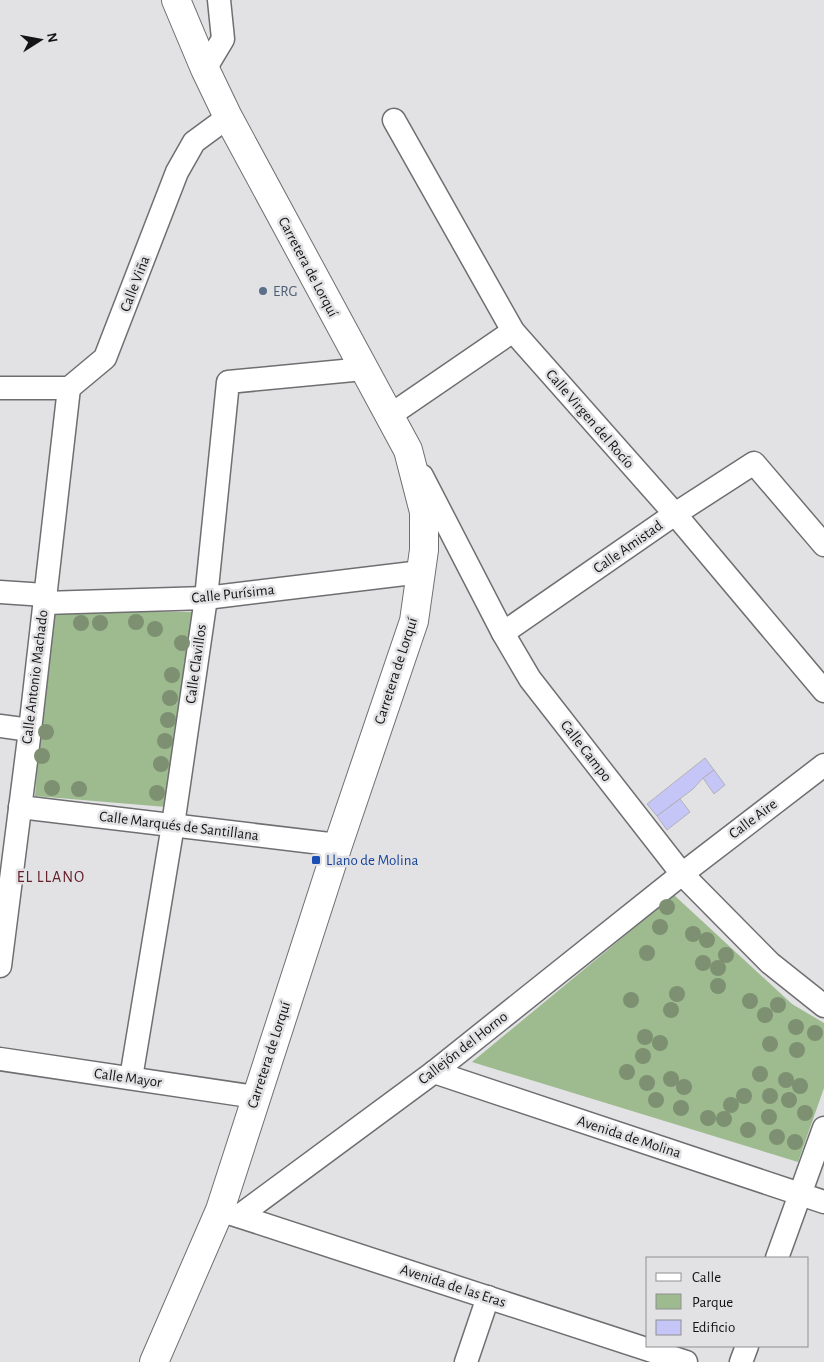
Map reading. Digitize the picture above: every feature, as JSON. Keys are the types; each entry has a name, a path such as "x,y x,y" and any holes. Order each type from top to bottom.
{"main road":[{"name":"Carretera de Lorquí","path":"154,1362 229,1213 256,1097 338,845 414,622 424,550 424,512 408,450 228,118 176,0"}],"street":[{"path":"205,69 223,39 219,0"},
{"name":"Calle Viña","path":"69,388 105,358 177,172 194,142 228,118"},
{"name":"Calle Virgen del Rocío","path":"394,120 513,331 675,514 824,691"},
{"path":"389,416 513,331"},
{"name":"Calle Clavillos","path":"131,1078 173,825 206,598 228,382 364,369"},
{"path":"0,388 69,388"},
{"name":"Calle Antonio Machado","path":"0,966 30,730 69,388"},
{"name":"Calle Campo","path":"408,450 503,633 530,679 682,874 770,963 824,1006"},
{"name":"Calle Amistad","path":"503,633 675,514 754,464 824,545"},
{"name":"Calle Purísima","path":"0,592 45,599 206,598 421,572"},
{"path":"0,726 30,730"},
{"name":"Calle Aire","path":"682,874 824,765"},
{"name":"Calle Marqués de Santillana","path":"20,807 338,845"},
{"name":"Callejón del Horno","path":"229,1213 434,1072 682,874"},
{"name":"Calle Mayor","path":"0,1059 256,1097"},
{"name":"Avenida de Molina","path":"434,1072 824,1202"},
{"path":"777,1257 824,1128"},
{"name":"Avenida de las Eras","path":"229,1213 686,1362"},
{"path":"466,1362 488,1297"},
{"path":"742,1362 747,1347"}],"green space":[{"path":"50,611 195,612 166,807 35,796"},
{"path":"674,895 792,1004 824,1023 824,1088 798,1162 472,1062"}],"building":[{"path":"705,758 714,770 693,789 657,816 647,804"},
{"path":"714,770 725,785 714,794 703,778"},
{"path":"680,799 690,812 667,830 657,816"}],"place":[{"name":"ERG","path":"263,291"},
{"name":"Llano de Molina","path":"316,860"}],"district":[{"name":"EL LLANO","path":"51,877"}]}
